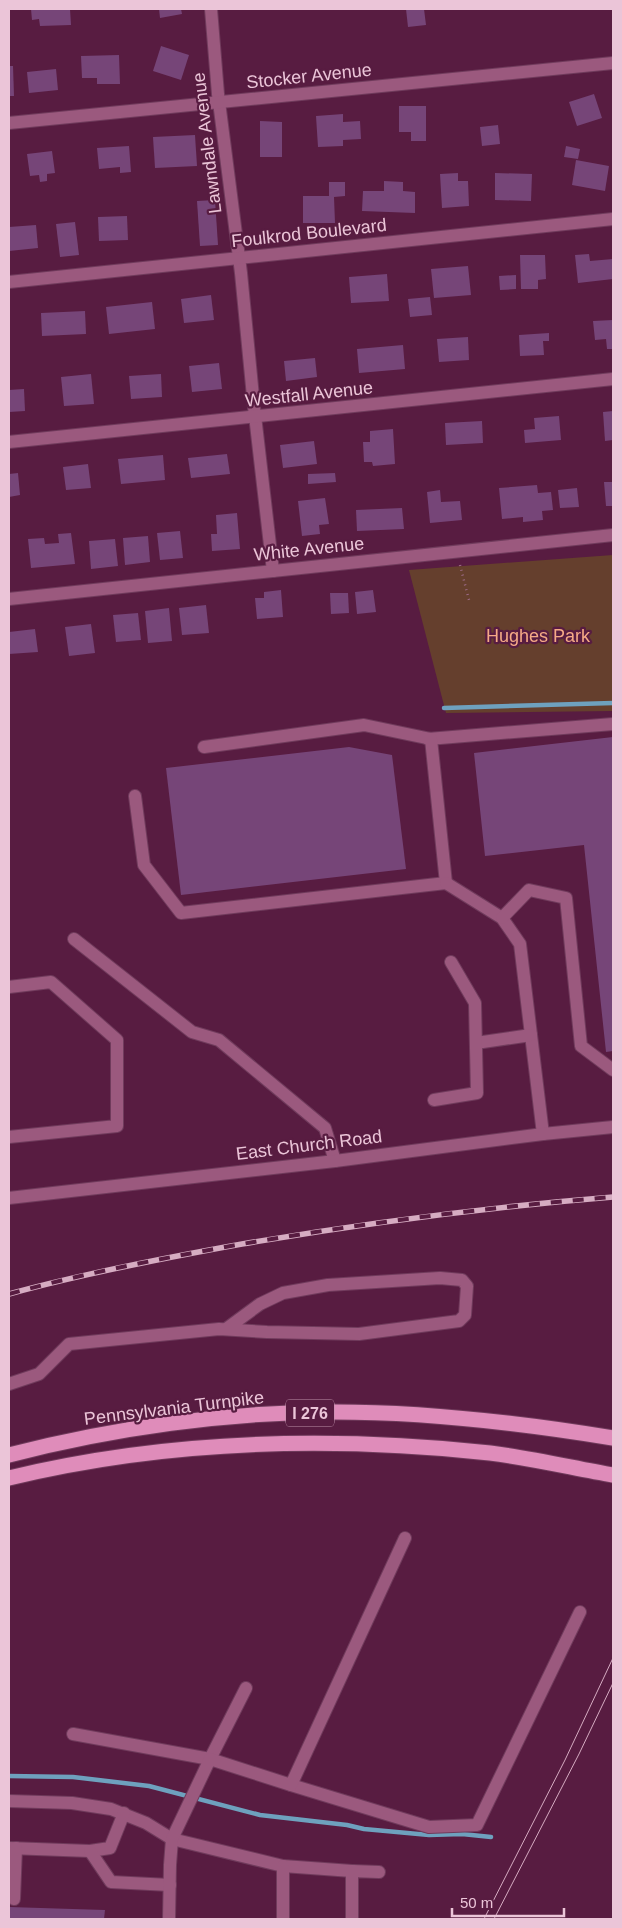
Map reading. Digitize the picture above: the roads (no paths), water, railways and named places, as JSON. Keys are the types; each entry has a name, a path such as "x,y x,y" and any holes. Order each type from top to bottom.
{"highway":[{"name":"Pennsylvania Turnpike","path":"9,1454 48,1445 195,1421 265,1414 334,1412 403,1414 478,1420 555,1428 613,1438"},
{"name":"I 276","path":"9,1478 144,1452 270,1443 354,1444 491,1453 613,1475"}],"street":[{"name":"Lawndale Avenue","path":"211,9 273,571"},
{"name":"Stocker Avenue","path":"9,123 613,63"},
{"name":"Foulkrod Boulevard","path":"9,282 613,219"},
{"name":"Westfall Avenue","path":"9,442 613,379"},
{"name":"White Avenue","path":"9,599 613,535"},
{"path":"204,747 364,726 428,739 613,724"},
{"path":"428,739 431,739 446,883"},
{"path":"135,796 144,865 181,913 446,883 502,918 520,944 544,1134"},
{"path":"502,918 530,890 566,898 581,1046 613,1070"},
{"path":"74,939 192,1032 219,1040 324,1128 335,1161"},
{"path":"434,1100 478,1093 475,1003 451,962"},
{"path":"9,987 51,982 117,1040 117,1126 9,1137"},
{"path":"476,1043 531,1035"},
{"name":"East Church Road","path":"9,1198 613,1127"},
{"path":"9,1384 39,1374 69,1344 226,1329 359,1334 460,1321 465,1315 467,1286 462,1280 440,1278 328,1285 283,1293 260,1304 226,1329"},
{"path":"291,1785 405,1538"},
{"path":"73,1734 210,1759 429,1826 477,1826 580,1612"},
{"path":"170,1919 172,1839 246,1688"},
{"path":"9,1801 72,1802 111,1809 146,1823 172,1839 283,1866 379,1872"},
{"path":"14,1899 12,1848 90,1850 110,1848 124,1813"},
{"path":"90,1850 110,1882 170,1885"},
{"path":"283,1866 283,1919"},
{"path":"352,1871 352,1919"}],"waterway":[{"path":"444,708 613,703"},
{"path":"9,1776 73,1777 149,1786 260,1815 347,1825 364,1829 429,1835 462,1834 491,1837"}],"tram line":[{"path":"484,1919 565,1760 613,1658"},
{"path":"494,1919 579,1754 613,1683"}],"railway":[{"path":"9,1294 125,1266 288,1236 474,1211 613,1197"}],"park label":[{"name":"Hughes Park","path":"538,636"}]}
